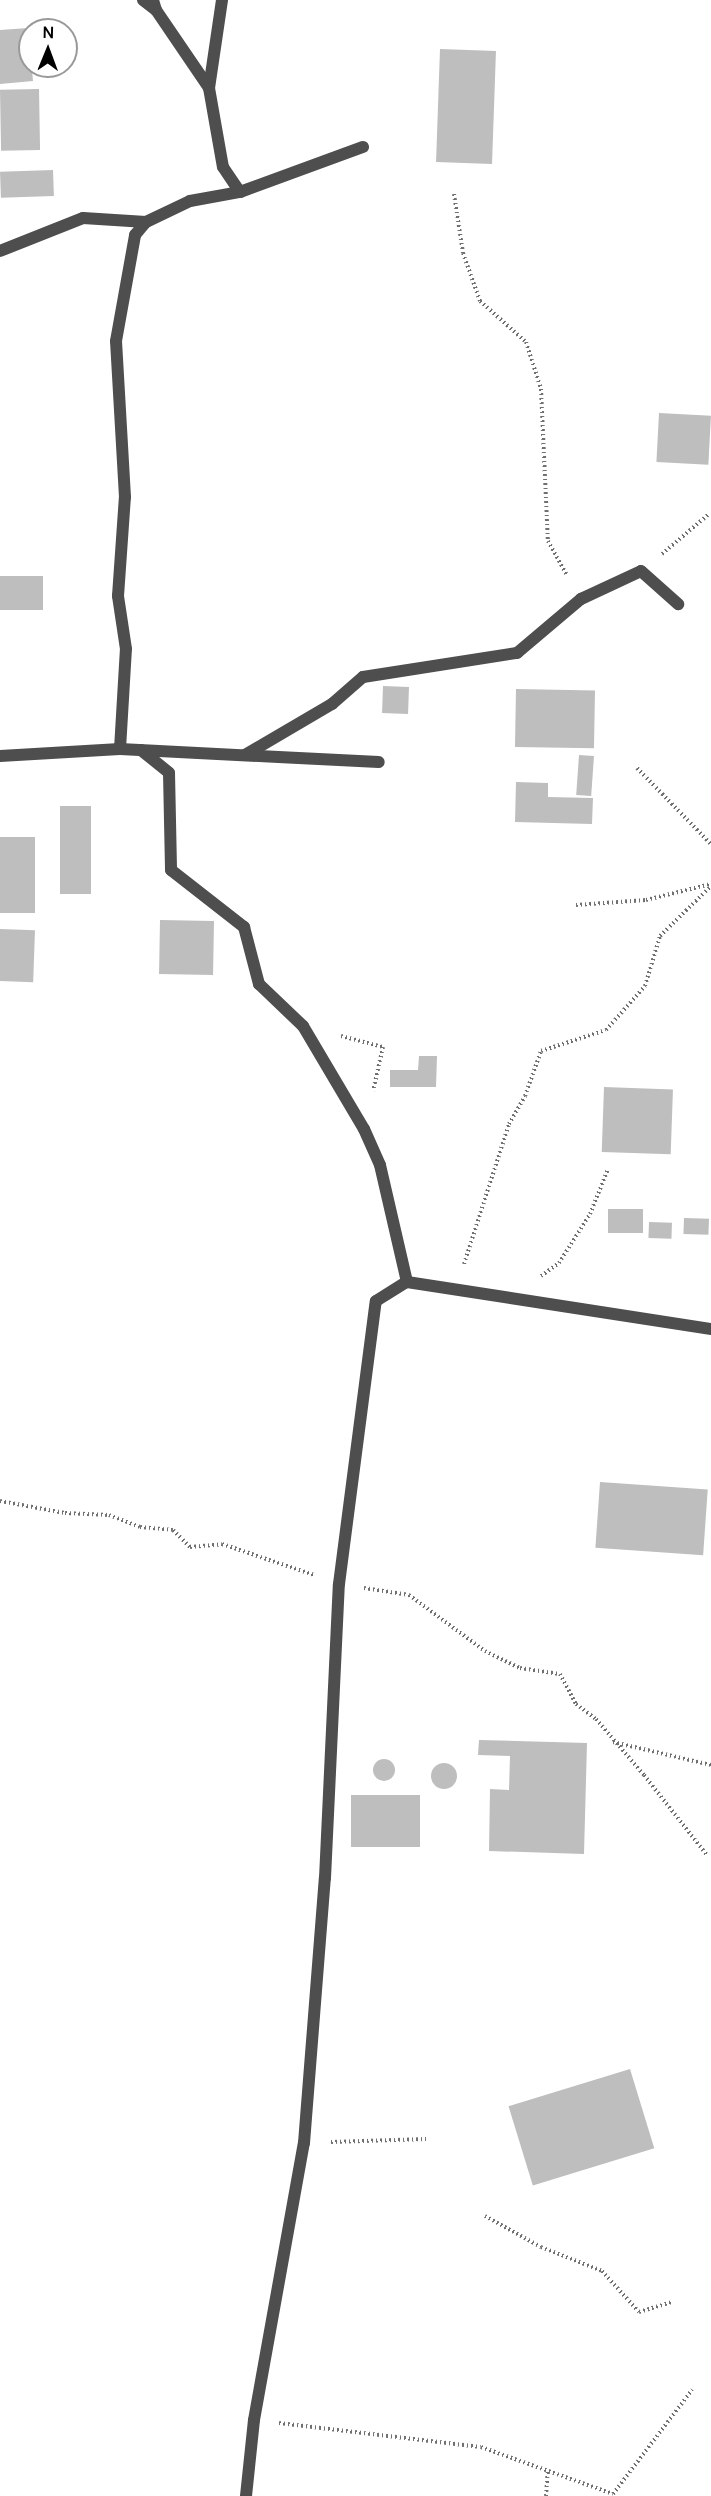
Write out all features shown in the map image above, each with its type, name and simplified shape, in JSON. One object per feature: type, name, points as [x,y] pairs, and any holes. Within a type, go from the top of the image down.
[{"type":"street","points":[[143,0],[154,5],[209,88]]},
{"type":"street","points":[[222,0],[209,88],[223,167],[240,192]]},
{"type":"street","points":[[120,749],[126,649],[118,597],[125,497],[116,341],[135,235],[146,222],[190,201],[240,192],[363,147]]},
{"type":"street","points":[[0,251],[83,218],[146,222]]},
{"type":"street","points":[[245,755],[332,704],[363,677],[517,654],[581,599],[641,571],[678,604]]},
{"type":"street","points":[[0,756],[120,749],[379,762]]},
{"type":"street","points":[[141,750],[169,773],[171,870],[244,927],[259,984],[303,1026],[364,1129],[380,1166],[407,1282]]},
{"type":"street","points":[[246,2496],[255,2420],[304,2143],[325,1878],[339,1584],[376,1301],[407,1282],[711,1329]]},
{"type":"path","points":[[454,194],[463,253],[480,301],[526,342],[541,389],[548,541],[581,599]]},
{"type":"path","points":[[641,571],[710,514]]},
{"type":"path","points":[[636,768],[711,844]]},
{"type":"path","points":[[576,905],[646,900],[711,885]]},
{"type":"path","points":[[455,1290],[509,1124],[525,1096],[541,1051],[606,1030],[645,986],[660,936],[711,885]]},
{"type":"path","points":[[510,1299],[559,1263],[590,1214],[608,1169]]},
{"type":"path","points":[[0,1501],[65,1514],[109,1515],[140,1527],[173,1530],[190,1547],[222,1544],[339,1584],[409,1595],[485,1651],[520,1668],[560,1674],[576,1704],[596,1719],[707,1855]]},
{"type":"path","points":[[612,1741],[711,1765]]},
{"type":"path","points":[[304,2143],[426,2139]]},
{"type":"path","points":[[485,2216],[541,2247],[602,2271],[639,2312],[672,2302]]},
{"type":"path","points":[[255,2420],[481,2447],[613,2494],[692,2390]]},
{"type":"path","points":[[546,2496],[548,2469]]},
{"type":"building","points":[[18,29],[18,78],[33,78],[33,81],[0,84],[0,30]]},
{"type":"building","points":[[440,49],[496,51],[492,164],[436,162]]},
{"type":"building","points":[[39,89],[40,150],[1,151],[0,90]]},
{"type":"building","points":[[53,170],[54,196],[1,198],[0,172]]},
{"type":"building","points":[[659,413],[711,416],[708,465],[656,462]]},
{"type":"building","points":[[0,576],[43,576],[43,610],[0,610]]},
{"type":"building","points":[[383,686],[409,687],[408,714],[382,713]]},
{"type":"building","points":[[516,689],[595,690],[594,748],[515,747]]},
{"type":"building","points":[[579,755],[594,756],[591,796],[576,795]]},
{"type":"building","points":[[516,782],[548,783],[548,797],[593,798],[592,824],[515,822]]},
{"type":"building","points":[[60,806],[91,806],[91,894],[60,894]]},
{"type":"building","points":[[0,837],[35,837],[35,913],[0,913]]},
{"type":"building","points":[[160,920],[214,921],[213,975],[159,974]]},
{"type":"building","points":[[0,929],[35,930],[33,982],[0,981]]},
{"type":"building","points":[[419,1056],[437,1056],[436,1087],[390,1087],[390,1070],[418,1070]]},
{"type":"building","points":[[604,1087],[673,1089],[671,1154],[602,1152]]},
{"type":"building","points":[[608,1209],[643,1209],[643,1233],[608,1233]]},
{"type":"building","points":[[684,1218],[709,1219],[708,1235],[683,1234]]},
{"type":"building","points":[[649,1222],[672,1223],[671,1239],[648,1238]]},
{"type":"building","points":[[600,1482],[708,1490],[703,1555],[595,1548]]},
{"type":"building","points":[[479,1740],[587,1743],[584,1854],[489,1851],[490,1789],[509,1790],[510,1756],[478,1755]]},
{"type":"building","points":[[380,1759],[388,1759],[395,1766],[395,1774],[388,1781],[380,1781],[373,1774],[373,1766]]},
{"type":"building","points":[[444,1763],[453,1767],[457,1776],[453,1785],[444,1789],[435,1785],[431,1776],[435,1767]]},
{"type":"building","points":[[351,1795],[420,1795],[420,1847],[351,1847]]},
{"type":"building","points":[[630,2069],[654,2148],[533,2186],[509,2106]]}]
